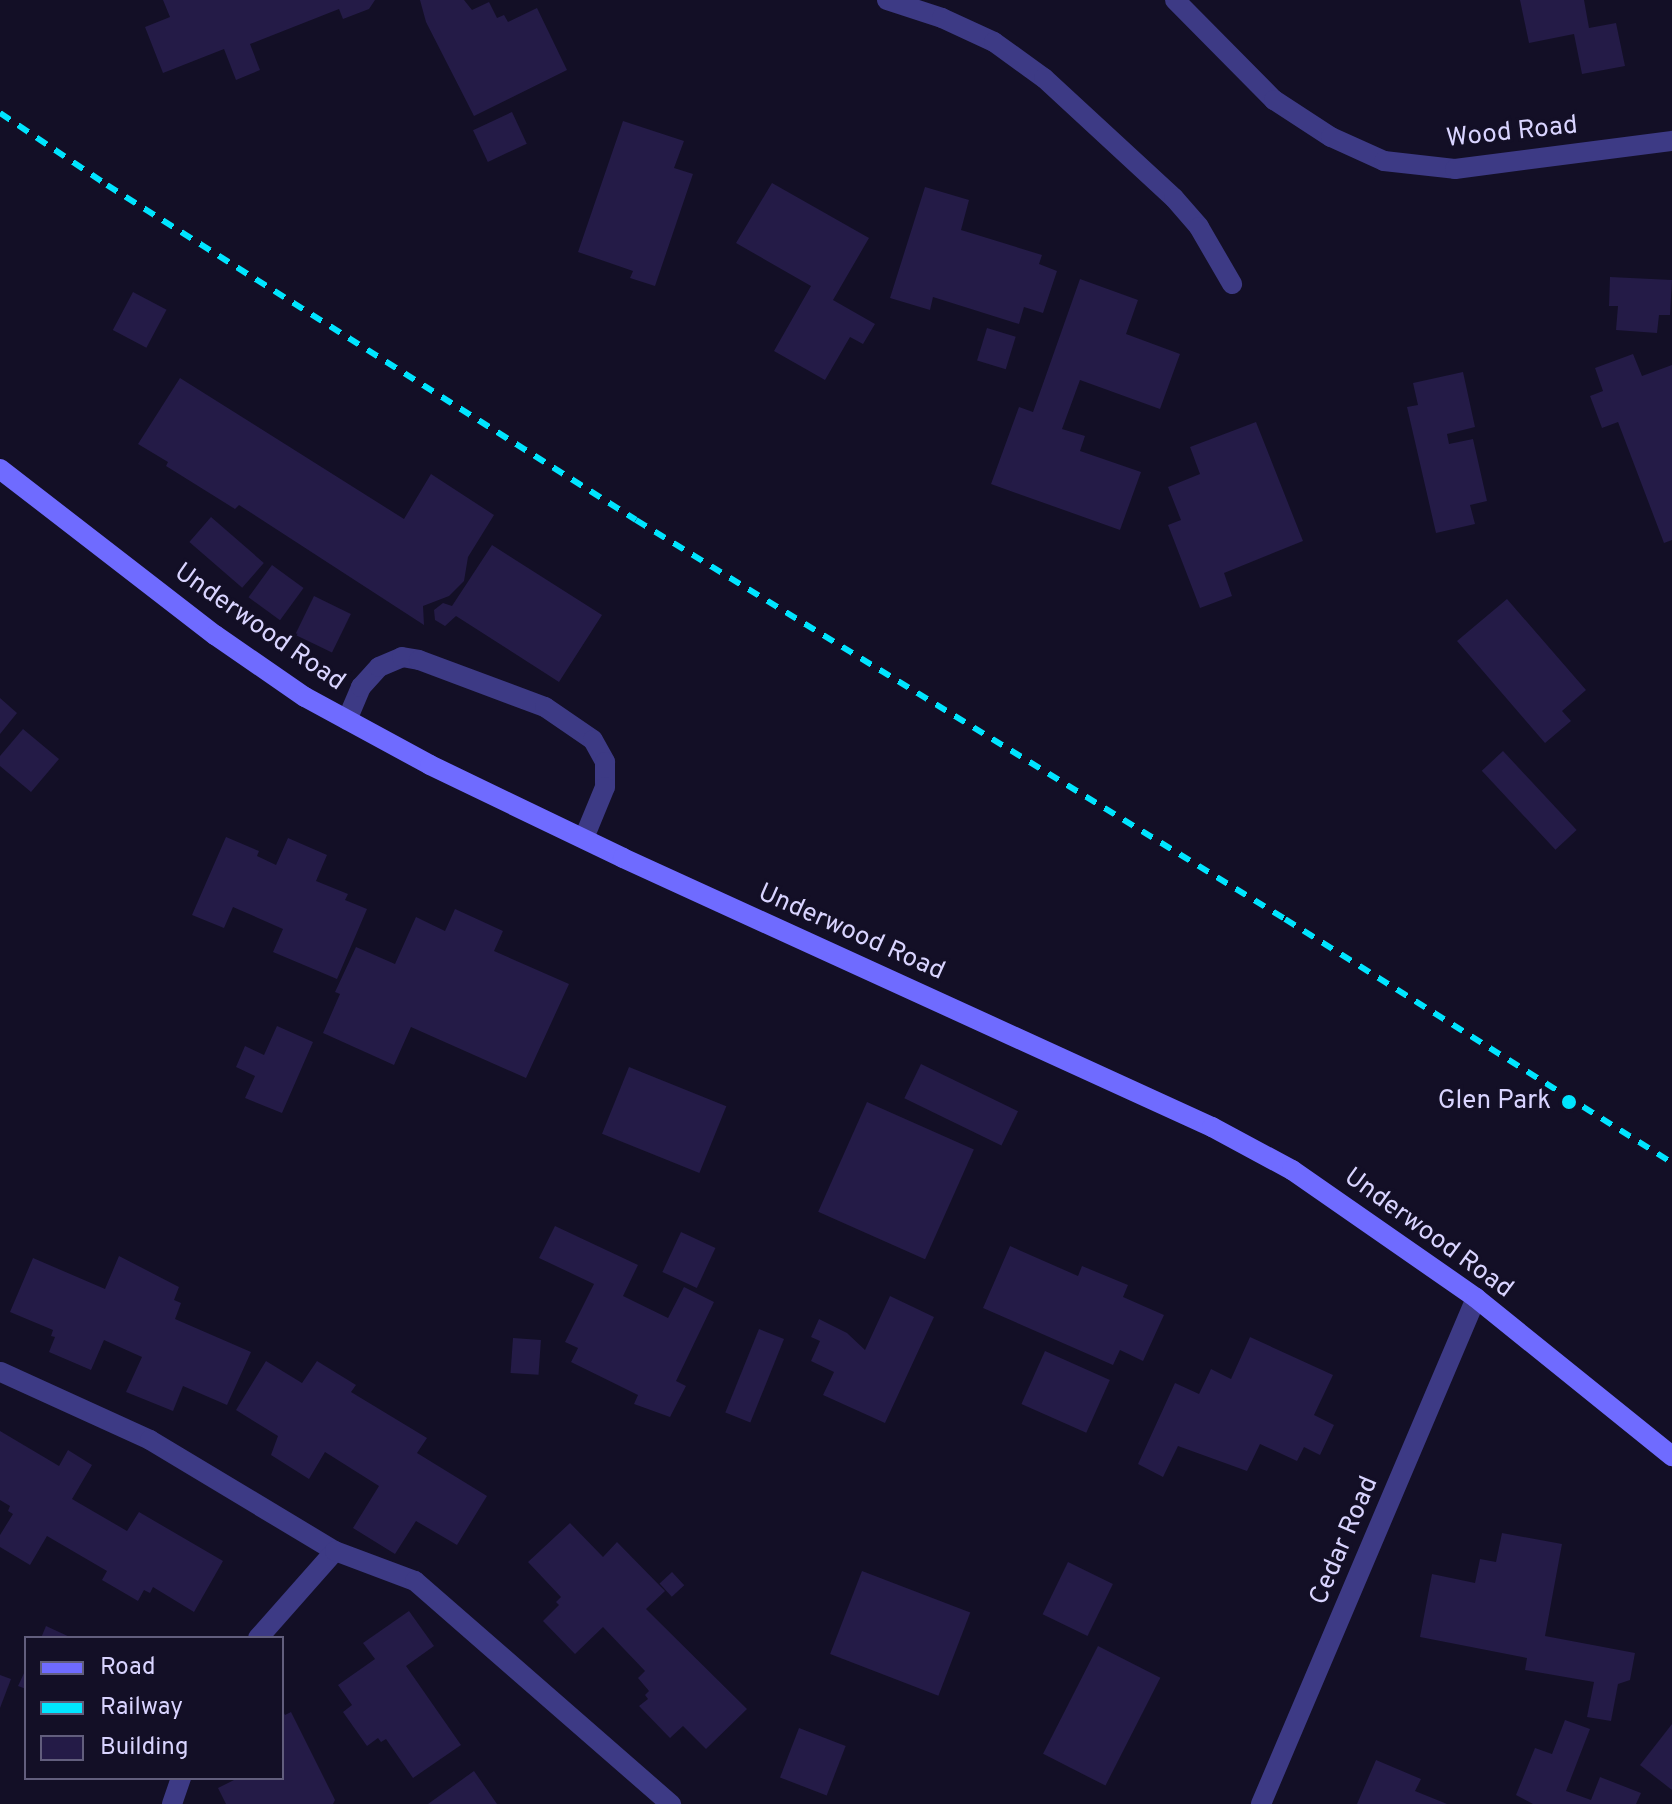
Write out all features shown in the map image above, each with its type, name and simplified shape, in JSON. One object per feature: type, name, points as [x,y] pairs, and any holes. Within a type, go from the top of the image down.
[{"type":"main road","name":"Underwood Road","points":[[0,469],[215,635],[305,697],[347,720],[430,765],[1212,1127],[1292,1170],[1476,1298],[1672,1456]]},
{"type":"street","points":[[887,0],[942,18],[994,42],[1044,78],[1174,198],[1199,227],[1232,284]]},
{"type":"street","name":"Wood Road","points":[[1175,0],[1274,100],[1331,137],[1384,161],[1455,169],[1672,141]]},
{"type":"street","points":[[347,720],[361,687],[379,667],[402,657],[419,660],[545,707],[593,740],[605,762],[605,787],[584,838]]},
{"type":"street","name":"Cedar Road","points":[[1261,1804],[1476,1298]]},
{"type":"street","points":[[1,1372],[150,1440],[335,1551],[415,1581],[671,1804]]},
{"type":"street","points":[[260,1636],[335,1551]]},
{"type":"street","points":[[172,1804],[180,1780]]},
{"type":"building","points":[[163,0],[375,0],[369,9],[343,19],[339,9],[250,44],[260,70],[236,80],[224,49],[163,73],[145,27],[170,17]]},
{"type":"building","points":[[420,0],[464,0],[472,10],[489,2],[497,18],[504,15],[508,22],[537,8],[567,70],[474,116],[426,22]]},
{"type":"building","points":[[1520,0],[1584,0],[1589,28],[1616,23],[1625,66],[1582,74],[1574,34],[1529,43]]},
{"type":"building","points":[[512,112],[527,144],[488,162],[473,130]]},
{"type":"building","points":[[623,121],[684,141],[674,168],[693,174],[655,286],[630,278],[633,271],[578,252]]},
{"type":"building","points":[[772,183],[869,238],[833,300],[875,324],[863,344],[850,337],[825,380],[774,351],[811,286],[736,243]]},
{"type":"building","points":[[925,187],[969,200],[961,230],[1042,255],[1039,264],[1057,271],[1043,313],[1024,307],[1019,324],[933,297],[930,310],[890,298]]},
{"type":"building","points":[[1610,277],[1672,280],[1670,315],[1659,315],[1657,333],[1616,330],[1618,306],[1609,306]]},
{"type":"building","points":[[1080,279],[1138,300],[1126,334],[1180,354],[1160,409],[1080,380],[1062,429],[1085,436],[1080,451],[1141,472],[1120,530],[991,484],[1019,407],[1033,412]]},
{"type":"building","points":[[133,292],[167,310],[146,348],[113,330]]},
{"type":"building","points":[[987,328],[1016,337],[1006,369],[977,361]]},
{"type":"building","points":[[1633,354],[1642,376],[1672,365],[1672,540],[1664,543],[1618,422],[1602,428],[1590,396],[1603,391],[1595,368]]},
{"type":"building","points":[[1463,372],[1475,427],[1447,434],[1449,444],[1473,439],[1487,501],[1470,505],[1475,524],[1436,533],[1407,407],[1418,405],[1413,383]]},
{"type":"building","points":[[180,378],[404,519],[431,474],[494,515],[468,557],[464,581],[449,596],[423,606],[424,625],[239,505],[235,509],[166,466],[168,462],[138,444]]},
{"type":"building","points":[[1256,422],[1303,541],[1224,573],[1232,596],[1200,608],[1168,525],[1181,520],[1168,487],[1200,474],[1190,447]]},
{"type":"building","points":[[211,517],[264,563],[242,588],[189,542]]},
{"type":"building","points":[[492,545],[602,615],[559,682],[456,616],[445,626],[435,620],[434,610],[443,603],[452,606]]},
{"type":"building","points":[[272,565],[304,588],[280,620],[248,597]]},
{"type":"building","points":[[314,596],[351,614],[332,653],[295,635]]},
{"type":"building","points":[[1507,599],[1586,690],[1562,711],[1571,721],[1545,743],[1457,641]]},
{"type":"building","points":[[0,698],[17,713],[0,734]]},
{"type":"building","points":[[23,729],[59,759],[31,792],[0,766],[0,756]]},
{"type":"building","points":[[1503,751],[1577,830],[1555,850],[1482,771]]},
{"type":"building","points":[[226,837],[259,851],[257,856],[276,865],[288,838],[327,855],[316,881],[348,894],[345,900],[367,909],[337,979],[273,952],[283,929],[233,907],[224,928],[192,915]]},
{"type":"building","points":[[455,909],[503,931],[494,951],[569,984],[526,1078],[411,1027],[394,1065],[323,1033],[340,994],[335,992],[356,947],[395,964],[416,917],[445,931]]},
{"type":"building","points":[[277,1026],[313,1042],[282,1113],[245,1098],[255,1076],[236,1067],[245,1046],[264,1055]]},
{"type":"building","points":[[921,1064],[1018,1111],[1001,1145],[904,1098]]},
{"type":"building","points":[[629,1067],[726,1106],[699,1173],[602,1134]]},
{"type":"building","points":[[867,1102],[974,1150],[925,1259],[818,1212]]},
{"type":"building","points":[[555,1226],[638,1265],[623,1296],[668,1318],[684,1287],[714,1302],[676,1381],[686,1386],[670,1417],[634,1404],[638,1395],[571,1362],[578,1348],[565,1342],[594,1284],[539,1258]]},
{"type":"building","points":[[681,1232],[715,1248],[697,1288],[662,1272]]},
{"type":"building","points":[[1010,1246],[1078,1276],[1082,1266],[1128,1285],[1123,1297],[1164,1315],[1143,1361],[1120,1350],[1113,1365],[983,1308]]},
{"type":"building","points":[[119,1256],[179,1287],[174,1300],[181,1303],[175,1319],[251,1352],[227,1405],[183,1386],[173,1411],[126,1392],[142,1357],[104,1340],[91,1370],[49,1352],[55,1337],[51,1336],[53,1330],[10,1312],[33,1258],[105,1289]]},
{"type":"building","points":[[890,1296],[934,1317],[885,1423],[823,1395],[834,1372],[811,1361],[820,1341],[811,1337],[819,1319],[847,1333],[865,1350]]},
{"type":"building","points":[[759,1329],[784,1339],[750,1423],[725,1412]]},
{"type":"building","points":[[1250,1337],[1333,1375],[1314,1415],[1334,1425],[1320,1455],[1304,1447],[1297,1461],[1260,1444],[1247,1471],[1178,1446],[1163,1477],[1138,1464],[1175,1383],[1199,1394],[1211,1369],[1231,1379]]},
{"type":"building","points":[[513,1338],[541,1340],[538,1375],[511,1373]]},
{"type":"building","points":[[1045,1351],[1110,1380],[1086,1433],[1021,1404]]},
{"type":"building","points":[[266,1361],[302,1383],[317,1361],[356,1385],[351,1392],[427,1438],[417,1453],[487,1496],[457,1545],[416,1521],[395,1554],[353,1528],[379,1486],[325,1452],[309,1479],[271,1455],[278,1436],[236,1410]]},
{"type":"building","points":[[0,1431],[59,1466],[68,1450],[92,1465],[72,1499],[127,1531],[139,1512],[223,1561],[194,1612],[153,1587],[150,1593],[144,1590],[138,1601],[102,1580],[107,1571],[47,1536],[30,1565],[0,1547],[0,1535],[13,1514],[8,1511],[10,1506],[0,1500]]},
{"type":"building","points":[[570,1523],[603,1557],[617,1542],[665,1591],[646,1609],[747,1709],[706,1749],[683,1726],[670,1738],[639,1706],[648,1699],[645,1695],[649,1691],[638,1678],[645,1671],[603,1627],[575,1654],[543,1621],[559,1605],[556,1602],[561,1597],[528,1562]]},
{"type":"building","points":[[1502,1533],[1562,1544],[1545,1636],[1635,1653],[1630,1680],[1618,1684],[1611,1721],[1587,1717],[1594,1682],[1525,1670],[1527,1658],[1420,1637],[1432,1574],[1475,1583],[1480,1559],[1496,1562]]},
{"type":"building","points":[[1068,1562],[1113,1584],[1088,1636],[1043,1614]]},
{"type":"building","points":[[862,1571],[970,1613],[938,1696],[830,1654]]},
{"type":"building","points":[[672,1572],[684,1585],[672,1597],[660,1584]]},
{"type":"building","points":[[409,1611],[434,1646],[406,1666],[461,1745],[413,1778],[386,1739],[381,1742],[378,1738],[367,1746],[343,1712],[352,1705],[338,1685],[375,1659],[363,1643]]},
{"type":"building","points":[[46,1626],[68,1636],[42,1636]]},
{"type":"building","points":[[1098,1646],[1160,1678],[1105,1786],[1043,1754]]},
{"type":"building","points":[[24,1673],[24,1688],[18,1686]]},
{"type":"building","points":[[0,1675],[11,1679],[0,1708]]},
{"type":"building","points":[[291,1712],[335,1800],[333,1804],[226,1804],[218,1788],[234,1780],[284,1780],[284,1713]]},
{"type":"building","points":[[1565,1720],[1590,1729],[1566,1791],[1591,1800],[1600,1777],[1641,1793],[1636,1804],[1533,1804],[1516,1795],[1535,1748],[1552,1754]]},
{"type":"building","points":[[1672,1724],[1672,1790],[1640,1765]]},
{"type":"building","points":[[799,1728],[846,1746],[827,1795],[780,1777]]},
{"type":"building","points":[[1376,1760],[1421,1779],[1415,1791],[1447,1804],[1357,1804]]},
{"type":"building","points":[[474,1771],[497,1804],[428,1804]]},
{"type":"railway","points":[[0,113],[107,185],[636,520],[1285,919],[1672,1163]]},
{"type":"place","name":"Glen Park","points":[[1569,1102]]}]
